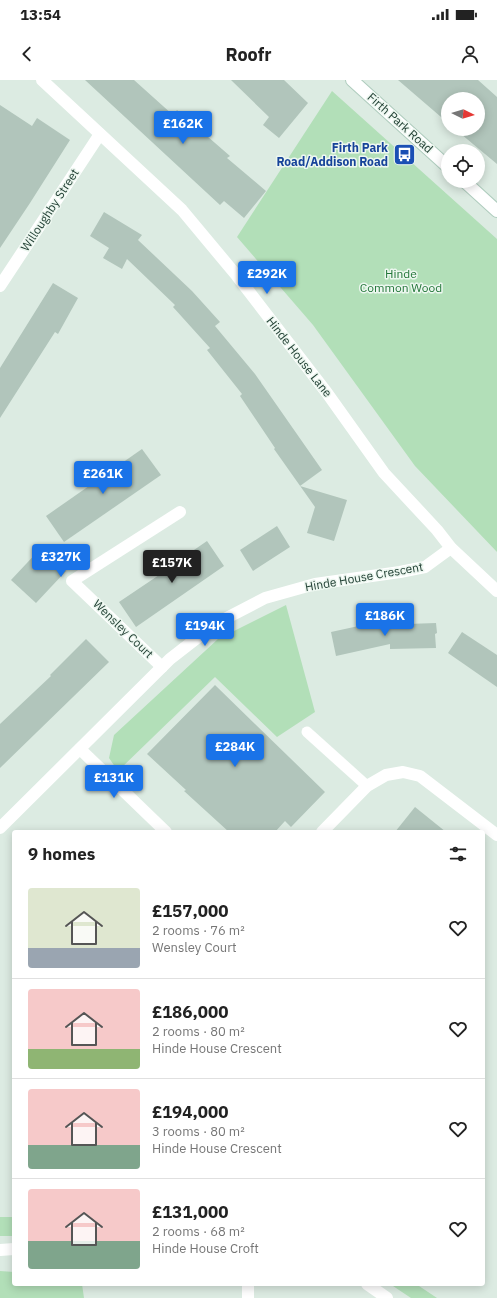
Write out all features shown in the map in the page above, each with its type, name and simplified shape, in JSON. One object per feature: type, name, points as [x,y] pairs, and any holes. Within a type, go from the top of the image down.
[{"type":"street","name":"Hinde House Lane","points":[[42,80],[182,210],[237,276],[327,392],[384,473],[437,530],[451,548],[497,591]]},
{"type":"street","name":"Firth Park Road","points":[[352,80],[441,161]]},
{"type":"street","name":"Willoughby Street","points":[[0,286],[100,134]]},
{"type":"street","points":[[472,188],[497,211]]},
{"type":"street","name":"Wensley Court","points":[[162,667],[72,581],[180,512]]},
{"type":"street","name":"Hinde House Crescent","points":[[0,828],[170,659],[215,624],[265,598],[315,584],[425,567],[451,548]]},
{"type":"street","points":[[80,749],[164,830]]},
{"type":"street","points":[[324,830],[367,786],[386,775],[403,772],[420,776],[438,788],[497,835]]},
{"type":"street","points":[[0,1250],[12,1249]]},
{"type":"street","points":[[248,1286],[248,1298]]},
{"type":"street","points":[[369,1286],[387,1298]]},
{"type":"lane","points":[[307,732],[367,786]]},
{"type":"green space","name":"Hinde Common Wood","points":[[332,91],[497,239],[497,552],[415,466],[313,325],[237,237]]},
{"type":"green space","points":[[286,605],[315,712],[277,737],[215,677],[118,771],[109,758],[114,735],[218,639]]},
{"type":"green space","points":[[0,1217],[12,1217],[12,1236],[0,1236]]},
{"type":"green space","points":[[0,1271],[12,1272],[12,1286],[82,1286],[84,1298],[0,1298]]},
{"type":"green space","points":[[393,1286],[419,1286],[437,1298],[411,1298]]},
{"type":"building","points":[[85,80],[134,80],[173,115],[177,110],[230,156],[227,158],[266,191],[244,218],[224,201],[220,205]]},
{"type":"building","points":[[231,80],[284,80],[308,103],[279,138],[263,125],[269,117]]},
{"type":"building","points":[[398,80],[478,80],[497,97],[497,164],[485,154],[485,144],[473,144],[463,136],[485,136],[485,92],[441,92],[441,117]]},
{"type":"building","points":[[0,105],[32,126],[37,118],[70,140],[0,248]]},
{"type":"building","points":[[104,212],[142,235],[138,240],[192,291],[220,322],[215,326],[255,374],[322,470],[300,486],[240,396],[242,394],[207,350],[210,348],[173,307],[175,305],[127,259],[122,269],[103,258],[109,248],[90,236]]},
{"type":"building","points":[[53,283],[78,298],[58,334],[55,332],[0,418],[0,368]]},
{"type":"building","points":[[142,449],[161,475],[64,542],[46,516]]},
{"type":"building","points":[[300,486],[347,500],[334,541],[307,533],[315,507]]},
{"type":"building","points":[[277,526],[290,547],[253,571],[240,550]]},
{"type":"building","points":[[207,541],[224,566],[136,627],[119,602]]},
{"type":"building","points":[[41,548],[66,571],[36,603],[11,580]]},
{"type":"building","points":[[377,622],[378,625],[436,623],[436,648],[390,649],[390,644],[336,656],[331,632]]},
{"type":"building","points":[[462,632],[497,655],[497,687],[448,653]]},
{"type":"building","points":[[86,639],[109,662],[0,768],[0,724],[51,676],[50,675]]},
{"type":"building","points":[[215,685],[325,792],[291,827],[285,821],[277,830],[227,830],[184,791],[186,790],[147,754]]},
{"type":"building","points":[[415,807],[444,830],[397,830]]},
{"type":"place","name":"Firth Park Road/Addison Road","points":[[404,155]]}]
